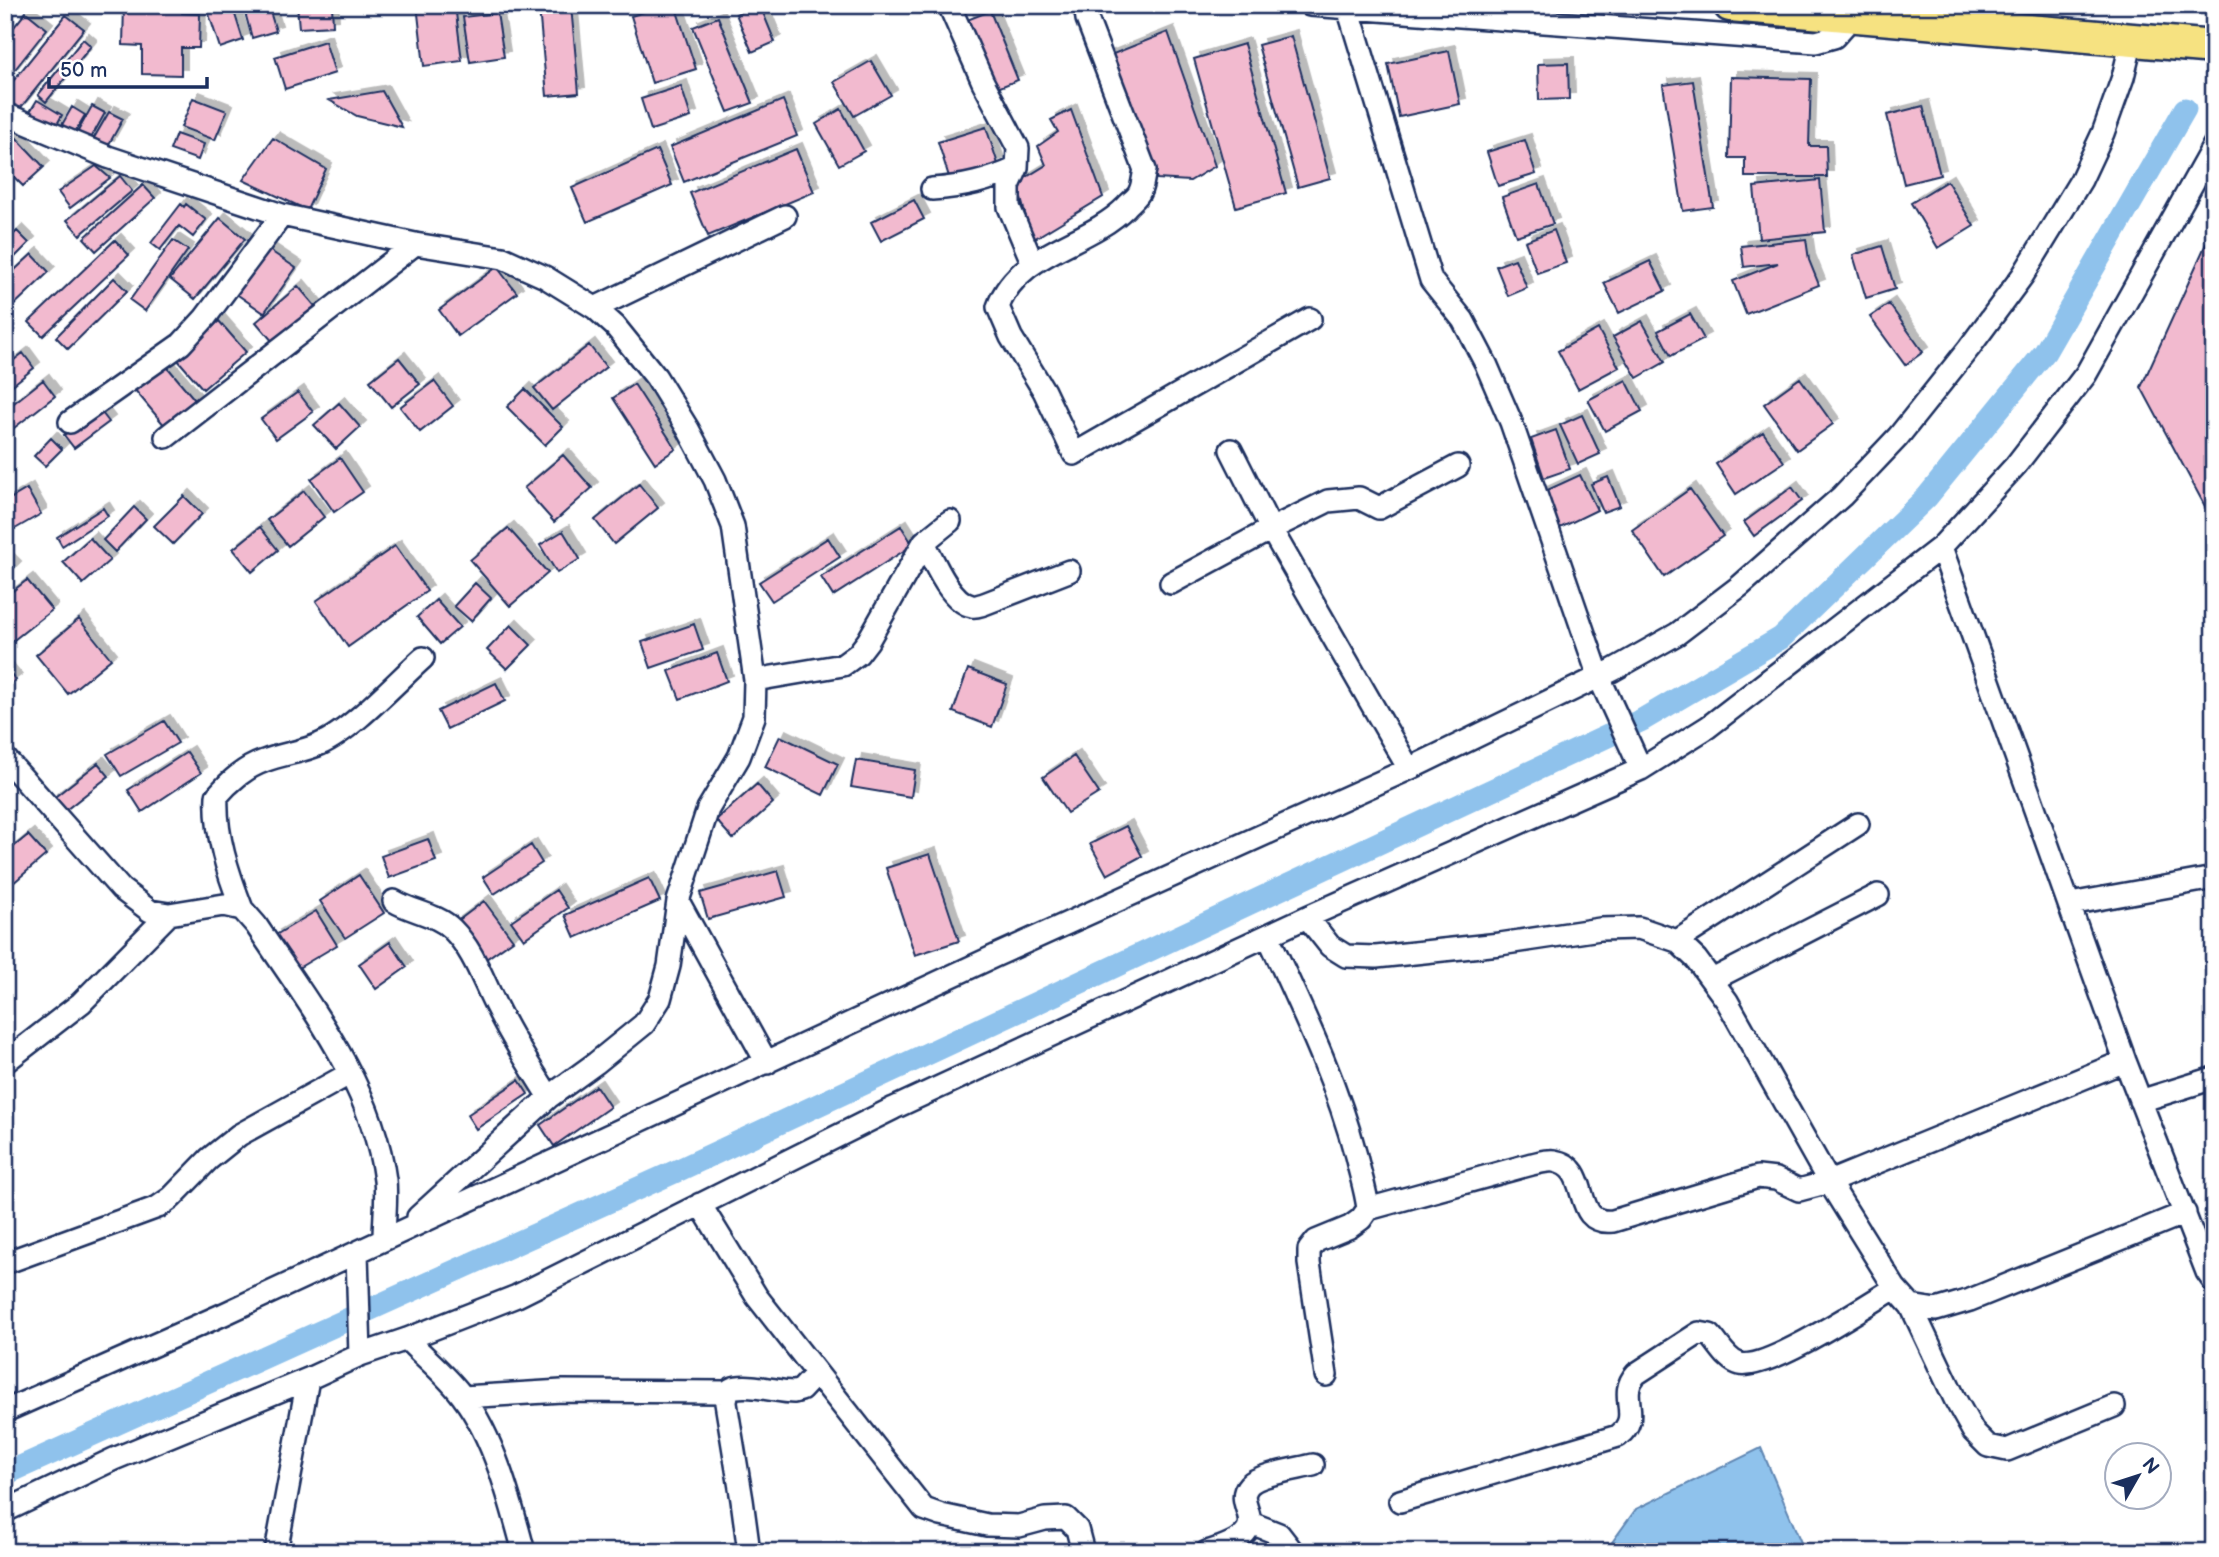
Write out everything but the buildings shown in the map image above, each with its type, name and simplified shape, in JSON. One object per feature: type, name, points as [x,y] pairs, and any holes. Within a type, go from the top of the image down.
[{"type":"highway","points":[[1730,5],[2200,46]]},
{"type":"street","points":[[948,5],[983,82],[1018,148],[1017,168],[1009,186],[1009,207],[1033,264]]},
{"type":"street","points":[[1085,5],[1087,19],[1144,170],[1139,193],[1117,216],[1019,273],[1003,290],[998,307],[1010,337],[1044,391],[1074,454],[1310,319]]},
{"type":"street","points":[[1310,5],[1816,42],[1834,37],[1853,16]]},
{"type":"street","points":[[1348,8],[1432,280],[1463,320],[1491,375],[1511,422],[1603,685],[1641,769]]},
{"type":"street","points":[[5,1411],[357,1253],[997,956],[1409,769],[1603,685],[1740,586],[1842,496],[1898,437],[2023,275],[2081,180],[2103,133],[2123,77],[2132,40]]},
{"type":"street","points":[[5,114],[108,157],[282,215],[415,244],[503,258],[545,276],[595,308],[615,326],[656,377],[715,480],[733,526],[755,680],[754,717],[739,757],[708,809],[678,901],[670,966],[660,999],[644,1024],[549,1097],[404,1230]]},
{"type":"street","points":[[5,1511],[114,1459],[308,1379],[359,1348],[407,1339],[517,1296],[894,1108],[1307,917],[1641,769],[1708,727],[1941,547],[2016,465],[2086,374],[2214,145]]},
{"type":"street","points":[[932,189],[982,183],[1017,168]]},
{"type":"street","points":[[69,422],[181,344],[219,302],[282,215]]},
{"type":"street","points":[[595,308],[785,216]]},
{"type":"street","points":[[166,437],[415,244]]},
{"type":"street","points":[[1231,450],[1271,529],[1409,769]]},
{"type":"street","points":[[1171,583],[1328,501],[1359,498],[1379,508],[1458,466]]},
{"type":"street","points":[[755,680],[843,665],[858,654],[924,542],[950,521]]},
{"type":"street","points":[[924,542],[945,582],[958,598],[972,606],[984,604],[1069,571]]},
{"type":"street","points":[[1941,547],[2140,1101],[2185,1213],[2205,1238],[2207,1272],[2214,1282]]},
{"type":"street","points":[[384,1239],[385,1182],[376,1140],[358,1091],[331,1039],[256,925],[242,909],[229,874],[220,836],[217,796],[233,778],[249,768],[263,761],[321,744],[344,730],[423,658]]},
{"type":"street","points":[[5,758],[121,888],[150,911],[169,914],[224,905],[242,909]]},
{"type":"street","points":[[1677,941],[1858,824]]},
{"type":"street","points":[[2070,904],[2214,878]]},
{"type":"street","points":[[1712,979],[1878,895]]},
{"type":"street","points":[[394,901],[440,920],[452,929],[468,948],[496,1007],[549,1097]]},
{"type":"street","points":[[678,901],[768,1063]]},
{"type":"street","points":[[5,1062],[81,1003],[169,914]]},
{"type":"street","points":[[1307,917],[1330,946],[1346,956],[1376,957],[1500,944],[1600,929],[1639,928],[1677,941],[1696,959],[1727,1001],[1829,1182],[1895,1288],[1911,1306],[1973,1431],[1988,1446],[2007,1450],[2114,1406]]},
{"type":"street","points":[[1268,936],[1329,1072],[1346,1118],[1366,1187],[1368,1209]]},
{"type":"street","points":[[1326,1375],[1308,1263],[1309,1251],[1316,1241],[1350,1227],[1361,1219],[1368,1209],[1553,1160],[1568,1166],[1578,1180],[1587,1210],[1593,1219],[1602,1222],[1614,1221],[1759,1177],[1776,1178],[1799,1190],[1829,1182],[2125,1061]]},
{"type":"street","points":[[5,1263],[158,1207],[172,1198],[209,1159],[239,1135],[349,1074]]},
{"type":"street","points":[[2140,1101],[2214,1078]]},
{"type":"street","points":[[700,1204],[757,1297],[925,1509],[942,1516],[987,1525],[1020,1526],[1045,1519],[1066,1518],[1077,1529],[1083,1552]]},
{"type":"street","points":[[1911,1306],[1936,1310],[1970,1300],[2185,1213]]},
{"type":"street","points":[[357,1253],[359,1348]]},
{"type":"street","points":[[1400,1501],[1618,1436],[1627,1430],[1631,1420],[1628,1391],[1630,1381],[1636,1374],[1699,1333],[1710,1335],[1727,1356],[1739,1364],[1750,1364],[1800,1344],[1895,1288]]},
{"type":"street","points":[[407,1339],[463,1397],[482,1429],[512,1505],[524,1552]]},
{"type":"street","points":[[463,1397],[562,1391],[727,1392],[733,1387],[743,1386],[794,1392],[801,1390],[816,1374]]},
{"type":"street","points":[[276,1552],[308,1379]]},
{"type":"street","points":[[727,1392],[726,1403],[749,1552]]},
{"type":"street","points":[[1207,1552],[1236,1542],[1246,1534],[1251,1523],[1244,1497],[1248,1486],[1257,1479],[1313,1465]]},
{"type":"street","points":[[1251,1523],[1279,1534],[1293,1552]]},
{"type":"water","points":[[1761,1448],[1805,1552],[1605,1552],[1636,1509]]},
{"type":"waterway","points":[[5,1474],[681,1169],[1642,720],[1781,638],[1927,497],[2045,352],[2185,109]]}]
